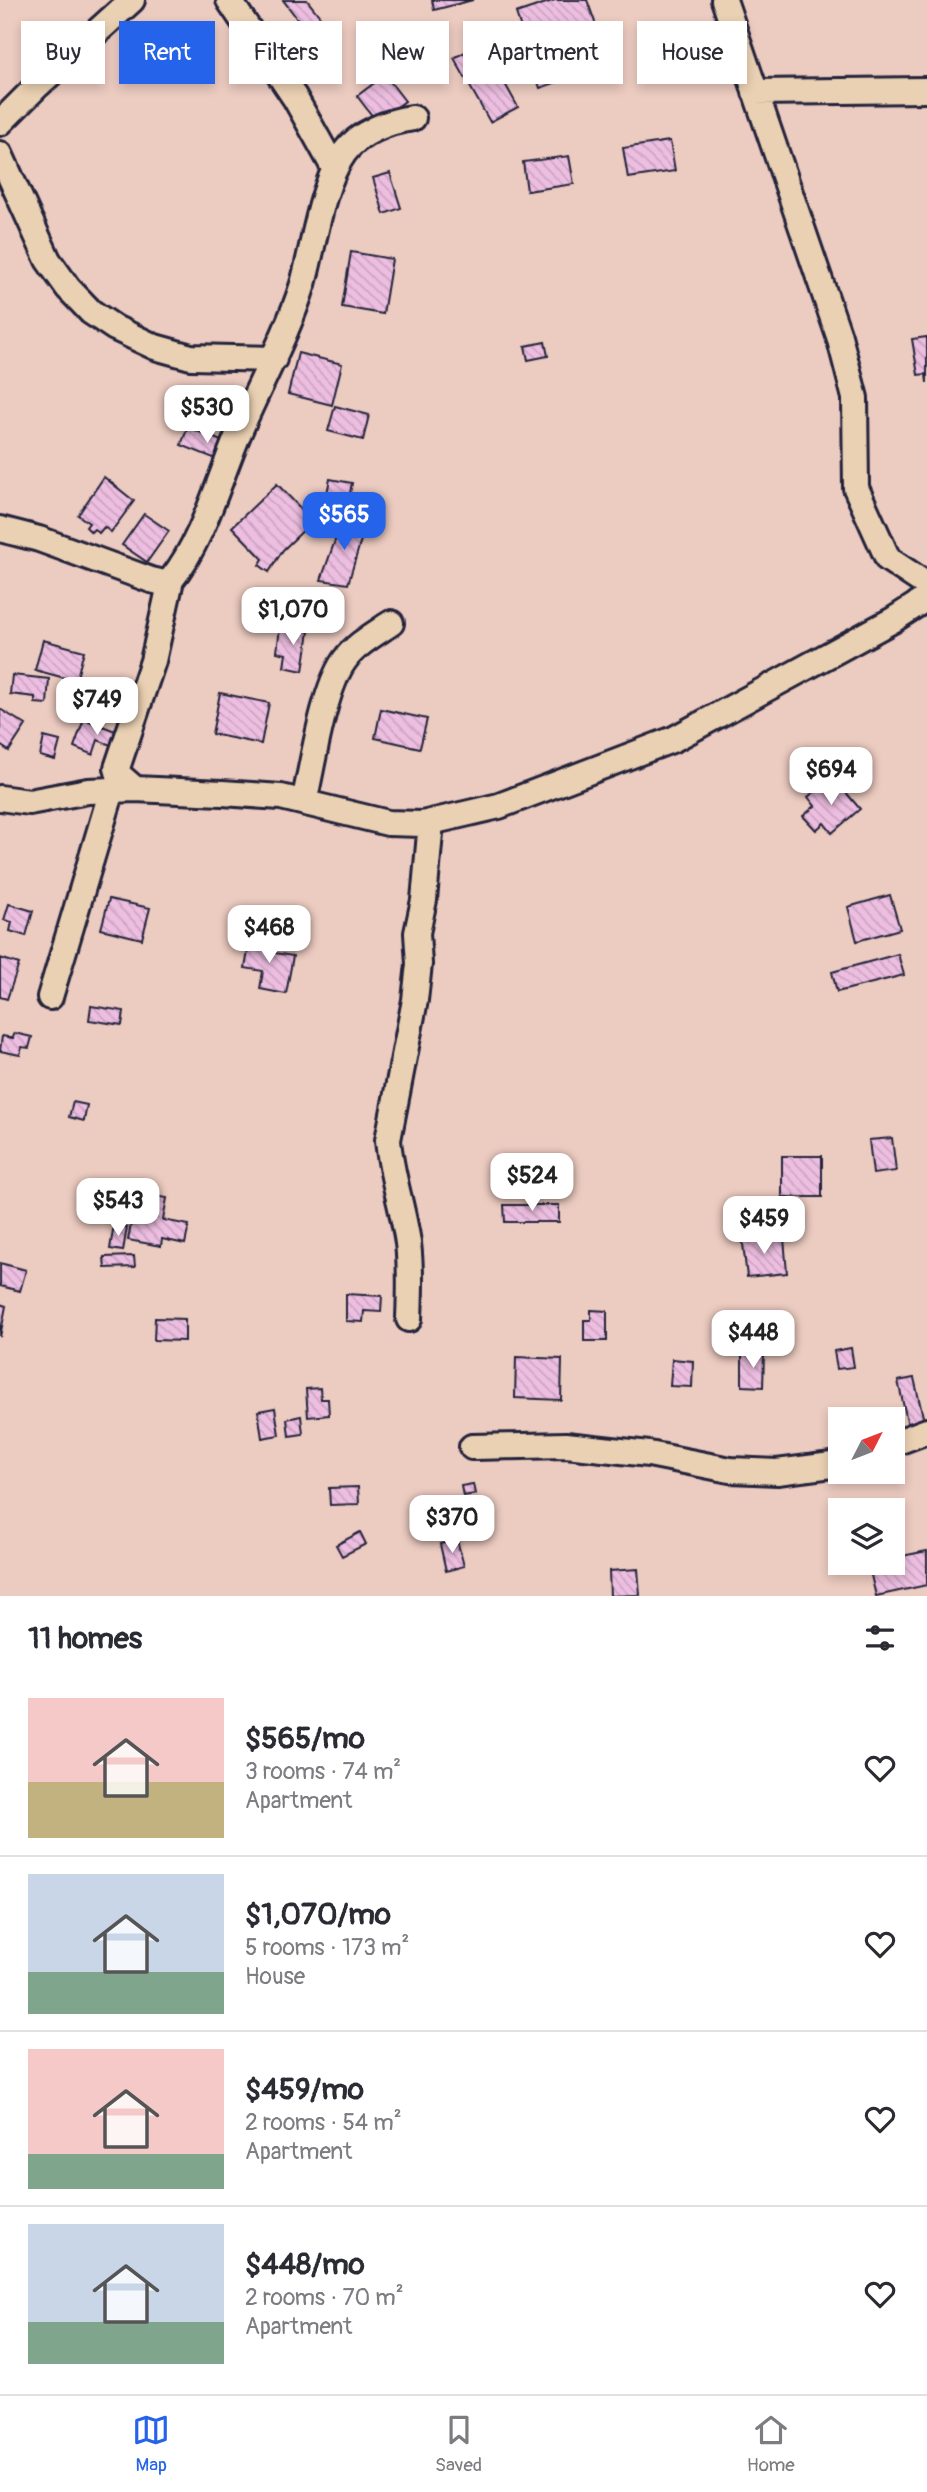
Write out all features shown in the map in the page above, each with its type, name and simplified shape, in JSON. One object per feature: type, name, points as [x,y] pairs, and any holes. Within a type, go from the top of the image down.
[{"type":"street","points":[[0,123],[132,0]]},
{"type":"street","points":[[229,0],[295,98],[334,168]]},
{"type":"street","points":[[724,0],[838,336],[855,398],[856,488],[888,559],[927,585]]},
{"type":"street","points":[[755,92],[927,90]]},
{"type":"street","points":[[50,997],[123,789],[117,768],[153,661],[172,580],[206,519],[240,429],[274,359],[298,300],[334,168],[352,142],[395,120],[413,118]]},
{"type":"street","points":[[0,154],[48,260],[68,288],[91,312],[115,328],[155,347],[191,357],[274,359]]},
{"type":"street","points":[[0,529],[39,539],[151,580],[164,583],[172,580]]},
{"type":"street","points":[[0,798],[29,802],[88,791],[123,789],[281,797],[388,823],[422,824],[499,806],[674,739],[893,620],[927,598]]},
{"type":"street","points":[[304,802],[333,683],[350,654],[391,623]]},
{"type":"street","points":[[409,1319],[411,1275],[408,1241],[390,1163],[388,1140],[415,1000],[419,964],[417,933],[424,900],[431,822]]},
{"type":"street","points":[[905,1439],[927,1431]]},
{"type":"street","points":[[472,1447],[566,1445],[649,1454],[730,1470],[777,1472],[828,1466]]},
{"type":"building","points":[[283,0],[307,0],[323,21],[299,21]]},
{"type":"building","points":[[432,0],[473,0],[434,10]]},
{"type":"building","points":[[555,0],[587,0],[595,21],[519,21],[516,13]]},
{"type":"building","points":[[463,53],[463,74],[454,58]]},
{"type":"building","points":[[373,84],[392,84],[405,101],[377,122],[357,96]]},
{"type":"building","points":[[469,84],[505,84],[518,107],[490,122]]},
{"type":"building","points":[[670,141],[675,171],[628,178],[623,148]]},
{"type":"building","points":[[569,156],[574,184],[527,191],[523,162]]},
{"type":"building","points":[[390,173],[401,208],[384,214],[373,178]]},
{"type":"building","points":[[351,252],[392,259],[383,314],[342,307]]},
{"type":"building","points":[[927,337],[927,383],[926,374],[918,375],[912,339]]},
{"type":"building","points":[[545,342],[548,356],[528,360],[525,346]]},
{"type":"building","points":[[298,353],[342,364],[332,405],[288,394]]},
{"type":"building","points":[[335,406],[369,415],[363,440],[328,431]]},
{"type":"building","points":[[188,427],[233,446],[226,463],[181,445]]},
{"type":"building","points":[[104,477],[134,501],[111,532],[104,527],[99,533],[94,529],[91,532],[86,527],[89,523],[78,515]]},
{"type":"building","points":[[330,479],[352,483],[347,508],[325,503]]},
{"type":"building","points":[[277,484],[313,521],[283,550],[269,572],[259,565],[263,559],[232,527]]},
{"type":"building","points":[[364,501],[369,510],[354,518],[349,509]]},
{"type":"building","points":[[144,514],[169,531],[147,562],[122,545]]},
{"type":"building","points":[[343,518],[366,523],[348,584],[321,580]]},
{"type":"building","points":[[280,627],[309,631],[303,671],[284,667],[286,654],[277,652]]},
{"type":"building","points":[[43,640],[84,651],[76,681],[35,670]]},
{"type":"building","points":[[12,675],[49,679],[47,704],[35,703],[35,697],[10,694]]},
{"type":"building","points":[[220,693],[269,703],[261,744],[212,734]]},
{"type":"building","points":[[0,709],[26,725],[9,751],[0,745]]},
{"type":"building","points":[[381,709],[427,719],[420,748],[375,738]]},
{"type":"building","points":[[84,719],[126,735],[121,749],[98,740],[93,755],[74,747]]},
{"type":"building","points":[[44,737],[60,741],[55,760],[40,756]]},
{"type":"building","points":[[833,777],[860,809],[832,833],[824,823],[816,830],[803,816],[815,806],[808,797]]},
{"type":"building","points":[[890,895],[900,929],[857,941],[848,907]]},
{"type":"building","points":[[109,899],[150,908],[142,939],[101,929]]},
{"type":"building","points":[[9,904],[33,911],[26,936],[10,931],[12,922],[4,920]]},
{"type":"building","points":[[251,935],[271,939],[269,952],[293,956],[286,994],[260,989],[263,971],[245,968]]},
{"type":"building","points":[[898,954],[904,975],[837,992],[832,972]]},
{"type":"building","points":[[0,958],[19,964],[7,999],[0,997]]},
{"type":"building","points":[[91,1006],[124,1011],[122,1025],[89,1020]]},
{"type":"building","points":[[14,1033],[32,1037],[29,1048],[22,1047],[20,1055],[0,1051],[2,1036],[13,1038]]},
{"type":"building","points":[[73,1102],[87,1105],[84,1121],[69,1117]]},
{"type":"building","points":[[892,1138],[896,1171],[873,1174],[869,1140]]},
{"type":"building","points":[[782,1156],[822,1156],[822,1197],[782,1197]]},
{"type":"building","points":[[137,1193],[167,1198],[163,1220],[189,1225],[185,1244],[162,1239],[161,1246],[128,1240]]},
{"type":"building","points":[[504,1205],[559,1205],[559,1222],[505,1222]]},
{"type":"building","points":[[114,1224],[127,1227],[123,1251],[110,1249]]},
{"type":"building","points":[[758,1234],[759,1241],[784,1238],[787,1273],[747,1277],[742,1236]]},
{"type":"building","points":[[134,1256],[135,1267],[105,1268],[104,1257]]},
{"type":"building","points":[[0,1263],[26,1270],[20,1291],[0,1286]]},
{"type":"building","points":[[346,1294],[382,1296],[381,1312],[364,1311],[363,1322],[346,1321]]},
{"type":"building","points":[[0,1304],[6,1306],[0,1337]]},
{"type":"building","points":[[591,1310],[607,1311],[607,1341],[584,1341],[584,1320],[591,1320]]},
{"type":"building","points":[[155,1318],[185,1319],[185,1341],[154,1340]]},
{"type":"building","points":[[851,1348],[854,1367],[837,1369],[834,1351]]},
{"type":"building","points":[[742,1354],[764,1355],[763,1387],[742,1386]]},
{"type":"building","points":[[516,1357],[562,1359],[561,1400],[515,1398]]},
{"type":"building","points":[[672,1359],[693,1361],[692,1387],[670,1386]]},
{"type":"building","points":[[914,1378],[924,1421],[908,1425],[898,1381]]},
{"type":"building","points":[[320,1388],[321,1399],[328,1399],[329,1415],[308,1417],[306,1389]]},
{"type":"building","points":[[275,1408],[279,1435],[262,1438],[258,1411]]},
{"type":"building","points":[[301,1416],[303,1434],[289,1436],[287,1419]]},
{"type":"building","points":[[473,1484],[475,1494],[463,1496],[461,1486]]},
{"type":"building","points":[[358,1487],[359,1504],[330,1505],[329,1488]]},
{"type":"building","points":[[360,1532],[366,1544],[342,1556],[336,1545]]},
{"type":"building","points":[[457,1540],[464,1566],[446,1571],[440,1544]]},
{"type":"building","points":[[927,1551],[927,1585],[876,1596],[871,1575],[905,1575],[905,1555]]},
{"type":"building","points":[[638,1569],[640,1595],[610,1596],[609,1571]]}]
